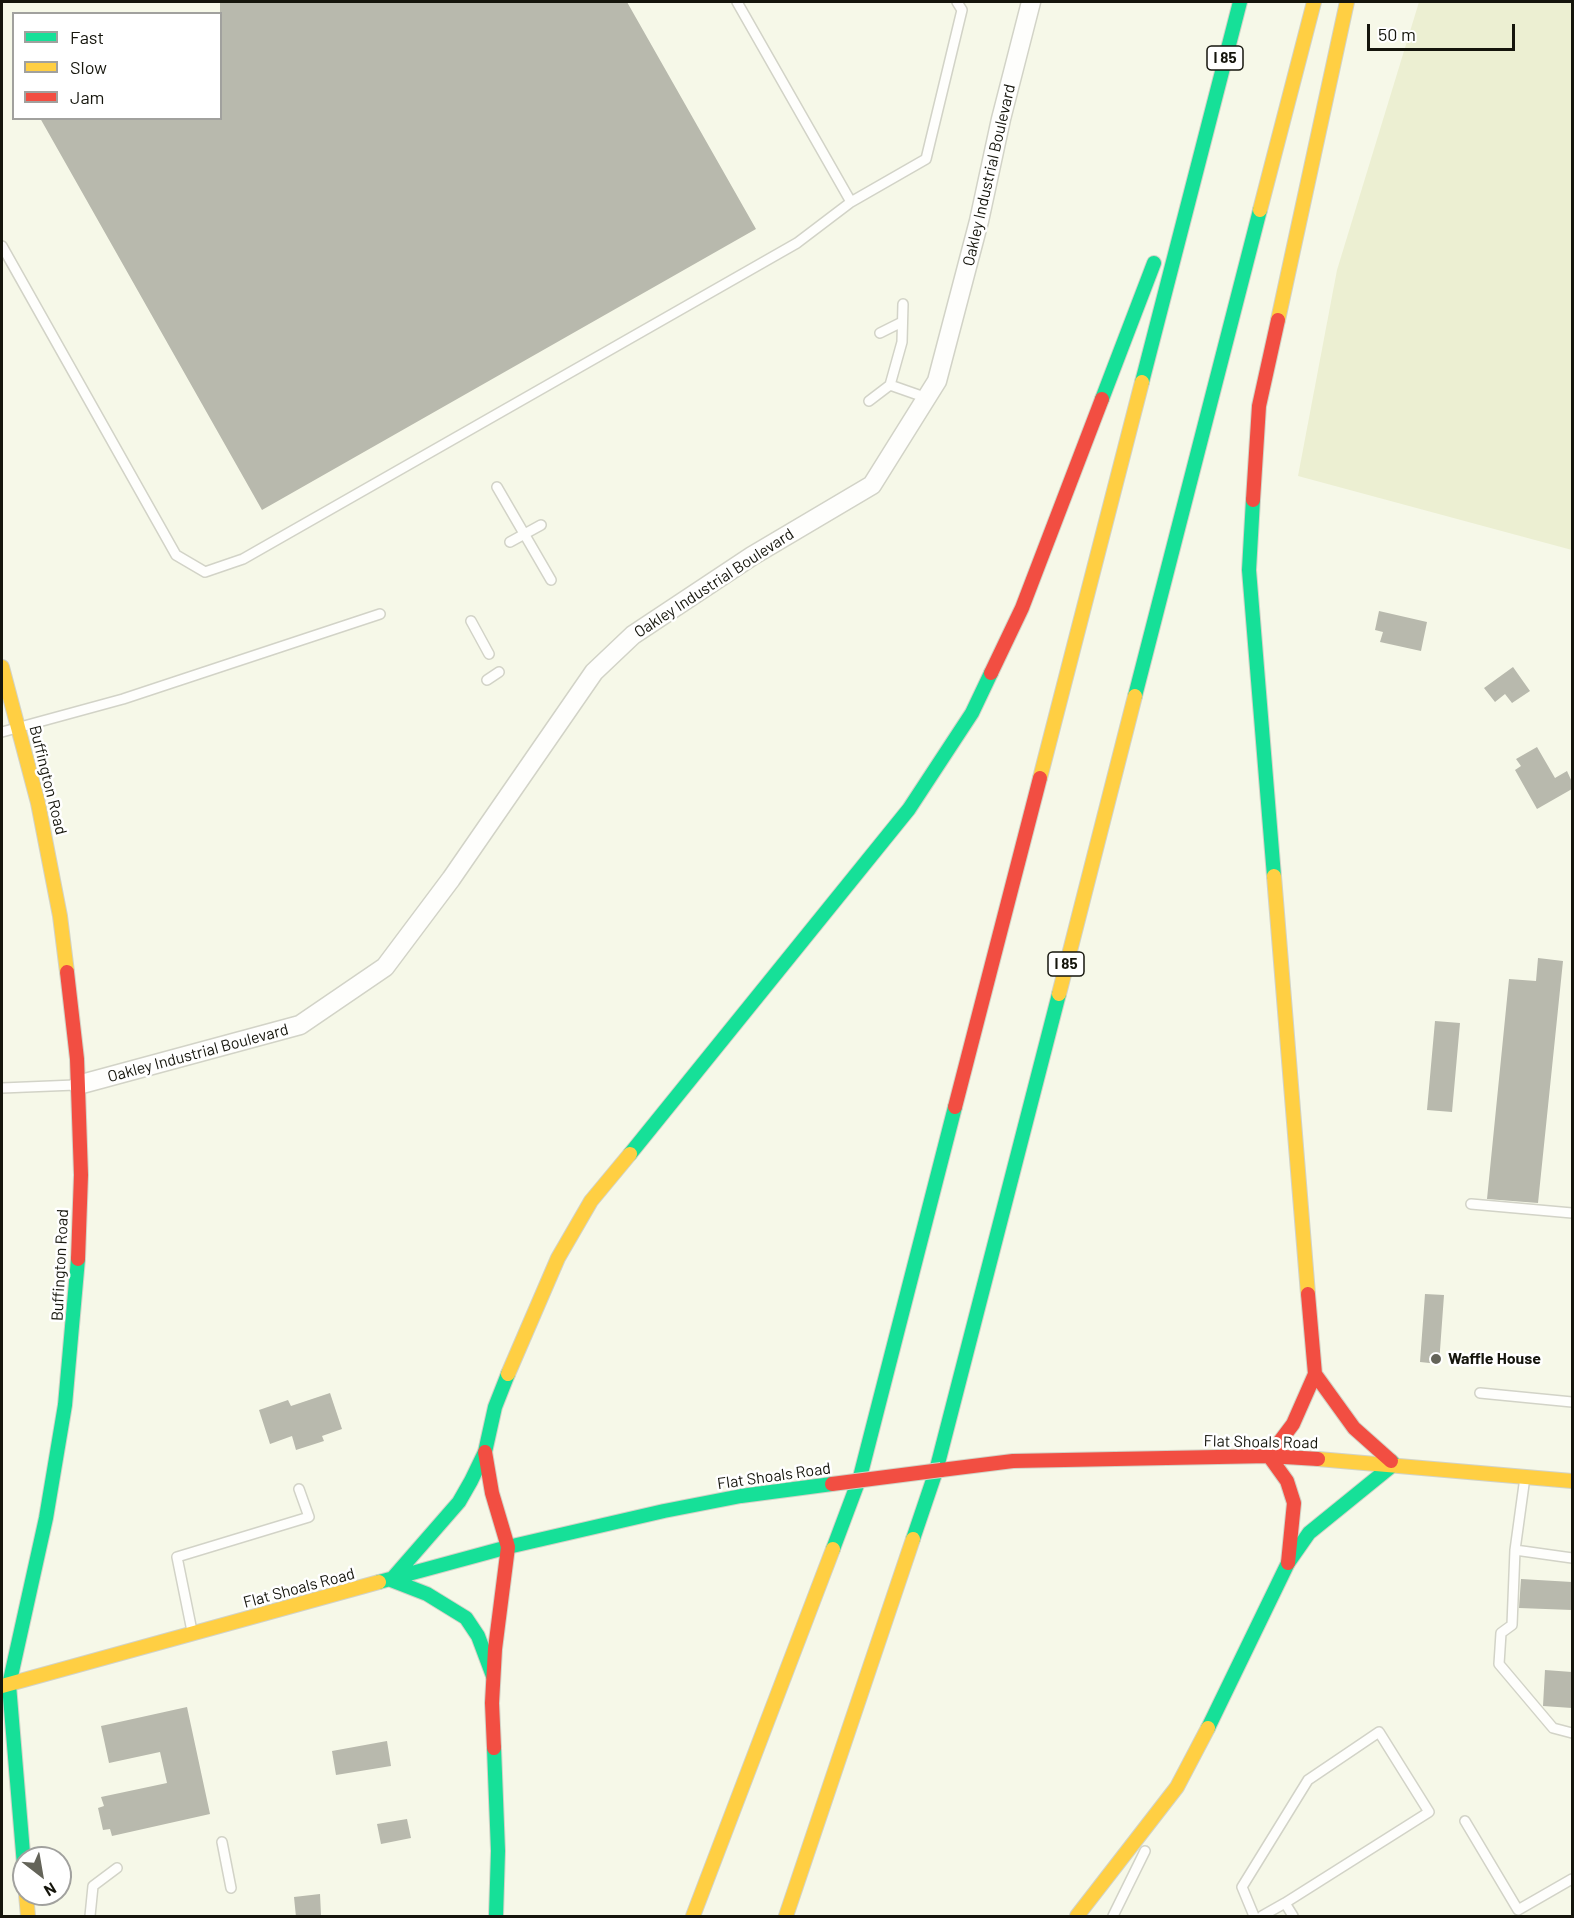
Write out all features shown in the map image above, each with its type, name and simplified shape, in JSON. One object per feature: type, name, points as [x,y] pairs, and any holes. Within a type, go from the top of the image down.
[{"type":"main road","name":"I 85","points":[[693,1917],[860,1477],[1240,2]]},
{"type":"main road","name":"I 85","points":[[786,1917],[936,1471],[1314,2]]},
{"type":"main road","points":[[1288,1563],[1294,1503],[1287,1481],[1269,1456],[1293,1424],[1314,1374],[1249,570],[1259,406],[1347,2]]},
{"type":"main road","points":[[1167,227],[1210,115]]},
{"type":"main road","points":[[493,1676],[478,1636],[466,1618],[427,1594],[391,1580],[459,1502],[485,1452],[495,1407],[530,1318],[558,1258],[591,1201],[909,809],[972,713],[1022,608],[1159,250]]},
{"type":"main road","name":"Buffington Road","points":[[2,667],[38,803],[60,916],[78,1085],[81,1191],[77,1290],[66,1396],[46,1518],[5,1685],[22,1846]]},
{"type":"main road","points":[[1077,1917],[1177,1787],[1230,1685],[1288,1563],[1309,1533],[1342,1503],[1395,1464],[1354,1428],[1314,1374]]},
{"type":"main road","points":[[485,1452],[492,1493],[508,1547],[502,1575],[492,1703],[498,1851],[496,1917]]},
{"type":"main road","name":"Flat Shoals Road","points":[[5,1685],[508,1547],[741,1496],[1013,1461],[1269,1456],[1395,1464],[1572,1481]]},
{"type":"street","name":"Oakley Industrial Boulevard","points":[[78,1085],[300,1025],[384,967],[451,879],[594,672],[633,635],[752,556],[872,485],[938,381],[974,244],[1031,2]]},
{"type":"lane","points":[[737,2],[851,202]]},
{"type":"lane","points":[[2,246],[176,555],[205,572],[243,559],[797,243],[851,202],[926,159],[962,10],[957,2]]},
{"type":"lane","points":[[869,401],[890,385],[902,342],[903,304]]},
{"type":"lane","points":[[880,333],[902,322]]},
{"type":"lane","points":[[890,385],[927,398]]},
{"type":"lane","points":[[497,487],[551,580]]},
{"type":"lane","points":[[510,542],[541,525]]},
{"type":"lane","points":[[2,732],[123,699],[380,614]]},
{"type":"lane","points":[[471,621],[489,654]]},
{"type":"lane","points":[[487,680],[499,672]]},
{"type":"lane","points":[[2,1088],[78,1085]]},
{"type":"lane","points":[[1471,1204],[1572,1213]]},
{"type":"lane","points":[[1480,1393],[1572,1402]]},
{"type":"lane","points":[[1525,1477],[1515,1550],[1512,1625],[1501,1633],[1499,1664],[1553,1728],[1572,1733]]},
{"type":"lane","points":[[192,1634],[177,1557],[309,1517],[299,1489]]},
{"type":"lane","points":[[1515,1550],[1572,1558]]},
{"type":"lane","points":[[1254,1917],[1242,1887],[1308,1780],[1379,1732],[1429,1812],[1262,1917]]},
{"type":"lane","points":[[1113,1917],[1177,1787]]},
{"type":"lane","points":[[1465,1821],[1518,1910],[1572,1879]]},
{"type":"lane","points":[[222,1842],[231,1888]]},
{"type":"lane","points":[[90,1917],[93,1886],[117,1868]]},
{"type":"lane","points":[[1285,1904],[1293,1917]]},
{"type":"green space","points":[[1419,2],[1572,2],[1572,550],[1298,476],[1337,270]]},
{"type":"building","points":[[220,2],[627,2],[756,229],[262,510],[41,120],[222,120],[222,12],[220,12]]},
{"type":"building","points":[[1379,611],[1427,622],[1421,651],[1380,642],[1383,632],[1375,630]]},
{"type":"building","points":[[1513,667],[1530,691],[1512,703],[1505,694],[1495,702],[1484,688]]},
{"type":"building","points":[[1537,747],[1555,778],[1567,771],[1572,782],[1572,789],[1537,809],[1515,770],[1521,766],[1516,759]]},
{"type":"building","points":[[1538,958],[1563,961],[1538,1203],[1487,1199],[1509,979],[1536,981]]},
{"type":"building","points":[[1435,1021],[1460,1023],[1452,1112],[1427,1110]]},
{"type":"building","points":[[1425,1294],[1444,1295],[1439,1364],[1420,1362]]},
{"type":"building","points":[[330,1393],[342,1429],[322,1436],[324,1441],[296,1450],[292,1436],[270,1444],[259,1410],[288,1400],[291,1406]]},
{"type":"building","points":[[1521,1579],[1572,1582],[1572,1610],[1519,1608]]},
{"type":"building","points":[[1545,1670],[1572,1672],[1572,1708],[1543,1706]]},
{"type":"building","points":[[187,1707],[210,1814],[112,1836],[110,1829],[103,1830],[98,1808],[104,1806],[101,1797],[167,1783],[160,1752],[109,1763],[101,1726]]},
{"type":"building","points":[[387,1741],[391,1766],[336,1775],[332,1751]]},
{"type":"building","points":[[407,1819],[411,1838],[381,1844],[377,1824]]},
{"type":"building","points":[[320,1894],[321,1915],[296,1917],[294,1897]]},
{"type":"traffic: fast","points":[[1142,382],[1240,2]]},
{"type":"traffic: fast","points":[[1135,696],[1260,210]]},
{"type":"traffic: fast","points":[[1102,399],[1154,263]]},
{"type":"traffic: fast","points":[[1253,500],[1249,570],[1274,876]]},
{"type":"traffic: fast","points":[[630,1154],[909,809],[972,713],[991,673]]},
{"type":"traffic: fast","points":[[913,1539],[936,1471],[1059,994]]},
{"type":"traffic: fast","points":[[833,1549],[860,1477],[955,1107]]},
{"type":"traffic: fast","points":[[22,1846],[9,1685],[46,1518],[65,1405],[78,1259]]},
{"type":"traffic: fast","points":[[493,1676],[478,1636],[466,1618],[427,1594],[391,1580],[459,1502],[471,1481],[485,1452],[495,1407],[508,1374]]},
{"type":"traffic: fast","points":[[1208,1728],[1288,1563],[1309,1533],[1394,1464],[1391,1461]]},
{"type":"traffic: fast","points":[[379,1582],[508,1547],[664,1511],[741,1496],[832,1484]]},
{"type":"traffic: fast","points":[[494,1748],[498,1851],[496,1916]]},
{"type":"traffic: slow","points":[[1260,210],[1314,2]]},
{"type":"traffic: slow","points":[[1278,320],[1347,2]]},
{"type":"traffic: slow","points":[[1040,778],[1142,382]]},
{"type":"traffic: slow","points":[[2,667],[38,803],[60,916],[67,972]]},
{"type":"traffic: slow","points":[[1059,994],[1135,696]]},
{"type":"traffic: slow","points":[[1274,876],[1308,1294]]},
{"type":"traffic: slow","points":[[508,1374],[558,1258],[591,1201],[630,1154]]},
{"type":"traffic: slow","points":[[1318,1459],[1572,1481]]},
{"type":"traffic: slow","points":[[786,1916],[913,1539]]},
{"type":"traffic: slow","points":[[693,1916],[833,1549]]},
{"type":"traffic: slow","points":[[2,1686],[379,1582]]},
{"type":"traffic: slow","points":[[1077,1916],[1177,1787],[1208,1728]]},
{"type":"traffic: slow","points":[[27,1906],[28,1916]]},
{"type":"traffic: jam","points":[[1253,500],[1259,406],[1278,320]]},
{"type":"traffic: jam","points":[[991,673],[1022,608],[1102,399]]},
{"type":"traffic: jam","points":[[955,1107],[1040,778]]},
{"type":"traffic: jam","points":[[67,972],[77,1059],[81,1175],[78,1259]]},
{"type":"traffic: jam","points":[[1288,1563],[1294,1503],[1287,1481],[1269,1456],[1293,1424],[1315,1374],[1308,1294]]},
{"type":"traffic: jam","points":[[1315,1374],[1354,1428],[1391,1461]]},
{"type":"traffic: jam","points":[[485,1452],[492,1493],[508,1547],[495,1649],[492,1703],[494,1748]]},
{"type":"traffic: jam","points":[[941,1470],[1013,1461],[1269,1456],[1318,1459]]},
{"type":"traffic: jam","points":[[832,1484],[941,1470]]},
{"type":"place","name":"Waffle House","points":[[1436,1359]]}]
